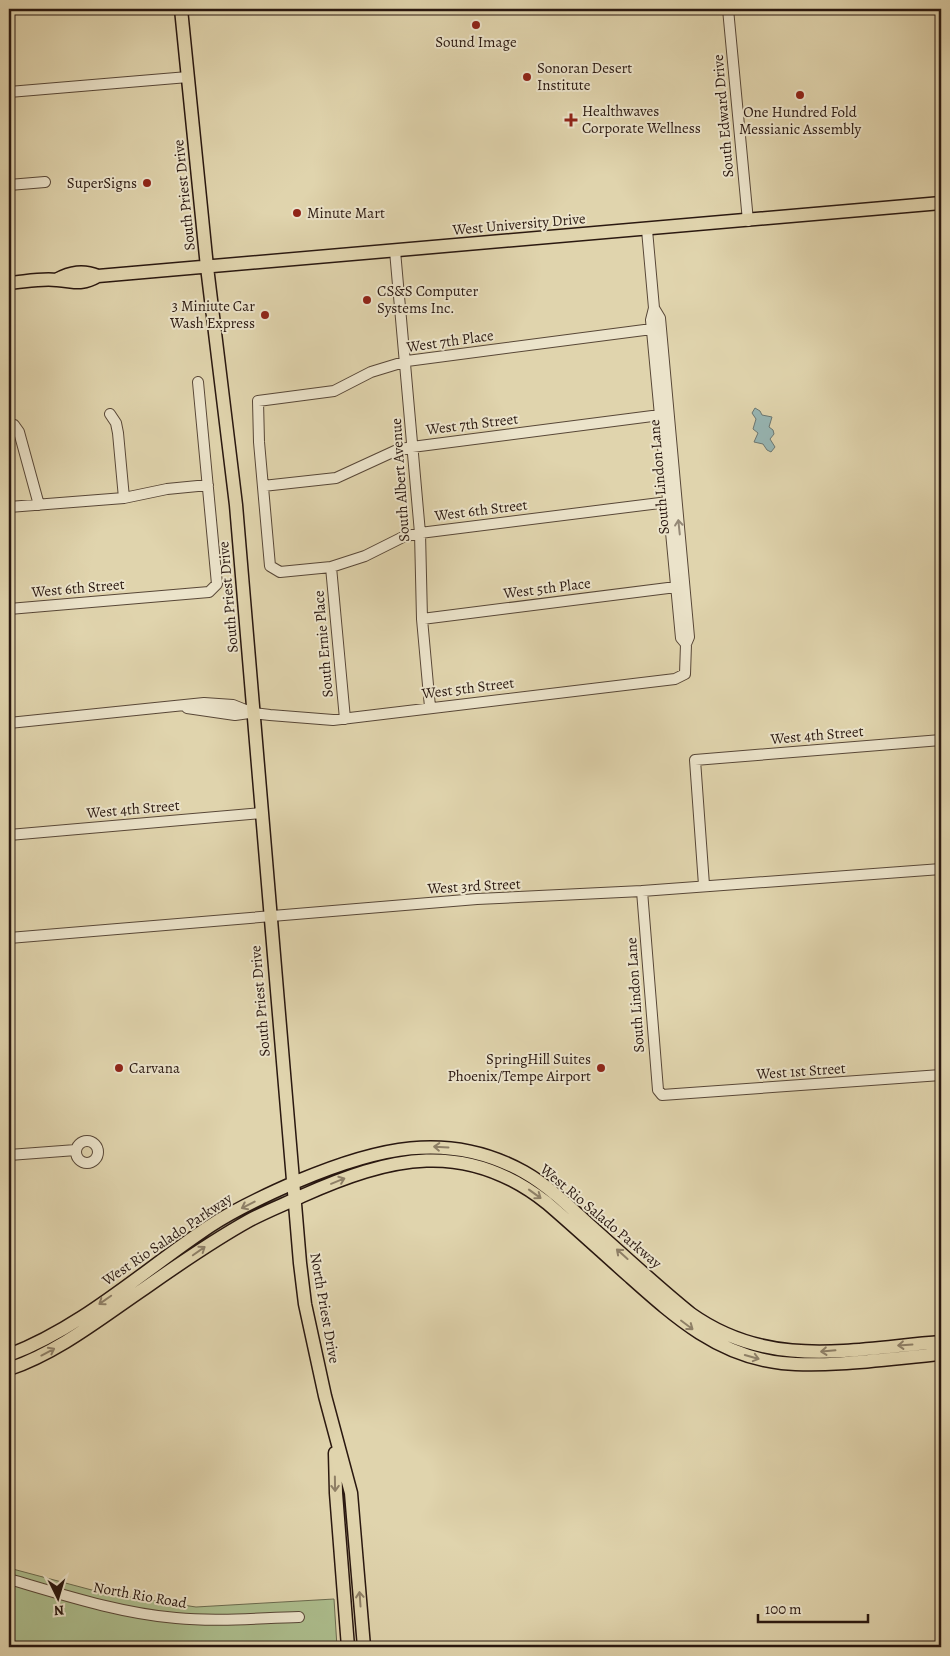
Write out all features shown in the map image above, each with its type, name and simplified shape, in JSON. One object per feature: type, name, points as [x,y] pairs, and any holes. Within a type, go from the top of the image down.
[{"type":"main road","name":"South Priest Drive","points":[[181,9],[208,267],[236,505],[292,1184]]},
{"type":"main road","name":"West University Drive","points":[[9,284],[56,280],[71,283],[87,282],[98,276],[941,203]]},
{"type":"main road","name":"West Rio Salado Parkway","points":[[9,1355],[67,1326],[231,1213],[292,1184],[354,1160],[391,1150],[421,1147],[452,1148],[469,1151],[500,1160],[525,1173],[566,1204],[710,1334],[791,1352],[941,1342]]},
{"type":"main road","points":[[459,1162],[470,1158],[515,1173],[525,1173]]},
{"type":"main road","name":"West Rio Salado Parkway","points":[[9,1369],[61,1344],[218,1238],[262,1214],[348,1177],[394,1163],[427,1160],[459,1162],[492,1171],[525,1187],[547,1203],[672,1314],[749,1356],[793,1364],[941,1354]]},
{"type":"main road","name":"North Priest Drive","points":[[292,1184],[305,1304],[334,1436],[351,1493],[364,1647]]},
{"type":"main road","points":[[632,1279],[643,1280],[662,1296],[672,1299]]},
{"type":"main road","name":"North Priest Drive","points":[[334,1436],[336,1493],[348,1647]]},
{"type":"street","name":"South Edward Drive","points":[[728,9],[748,221]]},
{"type":"street","points":[[9,92],[188,77]]},
{"type":"street","points":[[9,185],[45,182]]},
{"type":"street","name":"South Lindon Lane","points":[[646,230],[654,308],[651,320],[676,588],[681,638],[686,644]]},
{"type":"street","name":"South Albert Avenue","points":[[395,251],[407,361],[420,533],[422,619],[430,707]]},
{"type":"street","name":"South Lindon Lane","points":[[654,308],[660,318],[689,637],[686,644],[685,674]]},
{"type":"street","points":[[652,329],[656,335],[660,364],[665,370]]},
{"type":"street","name":"West 7th Place","points":[[263,486],[256,408],[258,401],[334,391],[371,372],[407,361],[652,329]]},
{"type":"street","name":"South Priest Drive","points":[[198,382],[216,584],[214,590],[209,592]]},
{"type":"street","points":[[660,416],[666,392]]},
{"type":"street","points":[[110,414],[116,423],[118,432],[124,498]]},
{"type":"street","name":"West 7th Street","points":[[263,486],[336,478],[389,454],[412,447],[660,416]]},
{"type":"street","points":[[12,424],[18,432],[39,505]]},
{"type":"street","points":[[668,502],[674,477]]},
{"type":"street","points":[[9,508],[124,498],[157,490],[208,485]]},
{"type":"street","name":"West 6th Street","points":[[263,486],[270,566],[274,570],[331,567],[365,556],[403,537],[420,533],[668,502]]},
{"type":"street","points":[[676,588],[682,560]]},
{"type":"street","name":"South Ernie Place","points":[[331,567],[345,719]]},
{"type":"street","name":"West 5th Place","points":[[422,619],[676,588]]},
{"type":"street","name":"West 6th Street","points":[[9,609],[209,592]]},
{"type":"street","name":"West 5th Street","points":[[9,723],[33,719],[173,707],[235,715],[253,712],[310,720],[345,719],[430,707],[675,679],[685,674]]},
{"type":"street","name":"West 5th Street","points":[[9,719],[33,719]]},
{"type":"street","name":"West 4th Street","points":[[704,885],[695,760],[941,740]]},
{"type":"street","name":"West 4th Street","points":[[9,835],[261,813]]},
{"type":"street","name":"West 3rd Street","points":[[9,938],[476,900],[642,891],[941,869]]},
{"type":"street","name":"South Lindon Lane","points":[[642,891],[658,1090],[662,1095]]},
{"type":"street","name":"West 1st Street","points":[[662,1095],[941,1075]]},
{"type":"street","points":[[9,1155],[76,1150]]},
{"type":"street","name":"North Rio Road","points":[[9,1579],[86,1602],[158,1616],[210,1619],[299,1616]]},
{"type":"green space","points":[[9,1568],[103,1593],[196,1607],[334,1599],[337,1647],[9,1647]]},
{"type":"water","points":[[755,408],[762,415],[772,417],[769,427],[773,430],[774,434],[770,439],[775,447],[771,452],[763,444],[754,442],[758,433],[753,429],[756,419],[752,413]]},
{"type":"place","name":"Sound Image","points":[[476,25]]},
{"type":"place","name":"Sonoran Desert Institute","points":[[527,77]]},
{"type":"place","name":"One Hundred Fold Messianic Assembly","points":[[800,95]]},
{"type":"place","name":"Healthwaves Corporate Wellness","points":[[571,120]]},
{"type":"place","name":"SuperSigns","points":[[147,183]]},
{"type":"place","name":"Minute Mart","points":[[297,213]]},
{"type":"place","name":"CS&S Computer Systems Inc.","points":[[367,300]]},
{"type":"place","name":"3 Miniute Car Wash Express","points":[[265,315]]},
{"type":"place","name":"Carvana","points":[[119,1068]]},
{"type":"place","name":"SpringHill Suites Phoenix/Tempe Airport","points":[[601,1068]]}]
